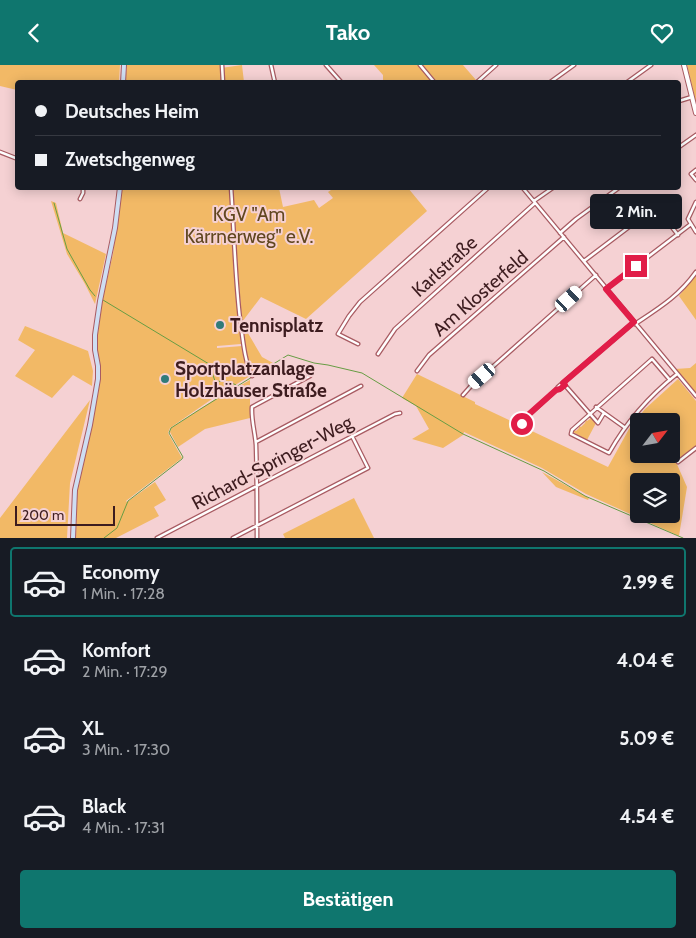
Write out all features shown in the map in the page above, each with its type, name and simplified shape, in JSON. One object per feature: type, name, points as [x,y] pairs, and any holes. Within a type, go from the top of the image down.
[{"type":"main road","points":[[123,80],[124,65]]},
{"type":"main road","points":[[73,538],[75,490],[98,379],[95,335],[112,244],[120,190]]},
{"type":"street","points":[[222,65],[223,80]]},
{"type":"street","points":[[271,65],[274,80]]},
{"type":"street","points":[[326,65],[339,80]]},
{"type":"street","points":[[420,65],[432,80]]},
{"type":"street","points":[[479,80],[496,65]]},
{"type":"street","points":[[553,80],[574,65]]},
{"type":"street","points":[[630,80],[652,65]]},
{"type":"street","points":[[684,65],[696,113]]},
{"type":"street","points":[[681,100],[692,97]]},
{"type":"street","points":[[681,146],[696,135]]},
{"type":"street","points":[[0,152],[15,158]]},
{"type":"street","points":[[696,171],[692,174],[696,180]]},
{"type":"street","points":[[80,199],[84,190]]},
{"type":"street","points":[[231,190],[237,292],[243,345],[248,368],[252,376]]},
{"type":"street","points":[[358,344],[338,334],[360,302],[486,190]]},
{"type":"street","points":[[524,190],[696,396]]},
{"type":"street","name":"Karlstraße","points":[[378,354],[394,329],[550,190]]},
{"type":"street","points":[[560,233],[616,190]]},
{"type":"street","points":[[696,202],[688,218],[696,232]]},
{"type":"street","points":[[584,261],[654,208],[658,209],[678,235]]},
{"type":"street","points":[[606,289],[691,224]]},
{"type":"street","name":"Am Klosterfeld","points":[[416,371],[429,355],[564,237]]},
{"type":"street","points":[[522,424],[528,415],[556,390],[561,383],[564,384],[635,323],[676,295],[689,283],[696,272]]},
{"type":"street","points":[[464,395],[471,386],[596,275]]},
{"type":"street","points":[[670,380],[652,359],[596,407],[572,430],[571,434],[609,453],[624,427],[643,404],[678,374]]},
{"type":"street","points":[[257,538],[256,442],[251,414],[252,407],[310,376]]},
{"type":"street","points":[[564,384],[598,423],[604,413]]},
{"type":"street","points":[[256,442],[361,386]]},
{"type":"street","points":[[596,407],[624,427]]},
{"type":"street","name":"Richard-Springer-Weg","points":[[157,538],[352,436],[400,413]]},
{"type":"street","points":[[233,538],[368,468],[352,436]]},
{"type":"street","points":[[680,460],[696,448]]},
{"type":"green space","points":[[0,65],[120,65],[119,80],[15,80],[15,90],[0,86]]},
{"type":"green space","points":[[127,65],[220,65],[221,68],[242,65],[244,80],[125,80]]},
{"type":"green space","points":[[374,65],[418,65],[431,80],[383,80],[383,75]]},
{"type":"green space","points":[[422,65],[463,65],[476,80],[435,80]]},
{"type":"green space","points":[[687,65],[696,65],[696,103]]},
{"type":"green space","name":"KGV \"Am Kärrnerweg\" e.V.","points":[[121,190],[279,190],[283,207],[314,200],[319,208],[333,198],[328,192],[331,190],[410,190],[427,211],[306,319],[261,297],[242,322],[237,260],[234,260],[241,344],[217,346],[217,348],[242,346],[247,371],[250,376],[170,428],[168,433],[182,458],[126,501],[155,482],[166,500],[154,507],[159,516],[116,538],[76,538],[77,490],[98,395],[100,370],[97,349],[98,333],[102,302],[113,254]]},
{"type":"green space","points":[[51,201],[56,203],[63,233],[106,254],[95,304],[67,254]]},
{"type":"green space","points":[[696,274],[696,320],[679,296]]},
{"type":"green space","points":[[242,323],[262,357],[273,363],[252,376],[247,356]]},
{"type":"green space","points":[[25,326],[88,351],[93,371],[92,386],[73,375],[52,398],[15,376],[35,350],[18,340]]},
{"type":"green space","points":[[696,363],[696,394],[675,369],[690,368]]},
{"type":"green space","points":[[417,374],[475,402],[475,404],[608,467],[630,428],[630,463],[676,463],[687,487],[679,536],[650,523],[680,523],[680,473],[630,473],[630,514],[586,494],[542,468],[464,432],[463,435],[443,448],[412,439],[429,429],[416,406],[402,398]]},
{"type":"green space","points":[[678,379],[696,401],[696,446],[680,459],[680,413],[642,413]]},
{"type":"green space","points":[[250,380],[250,418],[205,429],[178,447],[170,432],[171,428],[214,400]]},
{"type":"green space","points":[[90,400],[70,483],[67,538],[0,538],[0,518]]},
{"type":"green space","points":[[590,416],[596,423],[587,440],[573,432],[579,426],[581,427],[586,420],[590,419]]},
{"type":"green space","points":[[542,472],[589,498],[588,500],[556,487]]},
{"type":"green space","points":[[354,498],[374,538],[285,538],[283,534]]},
{"type":"waterway","points":[[54,203],[67,249],[95,296]]},
{"type":"waterway","points":[[103,300],[209,364],[215,381],[230,382],[236,385]]},
{"type":"waterway","points":[[104,538],[117,528],[128,501],[182,459],[183,457],[169,433],[171,428],[288,355],[314,363],[362,373],[463,434],[544,471],[585,496],[683,538]]},
{"type":"place","name":"Tennisplatz","points":[[220,325]]},
{"type":"place","name":"Sportplatzanlage Holzhäuser Straße","points":[[165,379]]},
{"type":"route","points":[[522,424],[528,415],[556,390],[565,385],[563,383],[634,322],[606,289],[636,266]]}]
